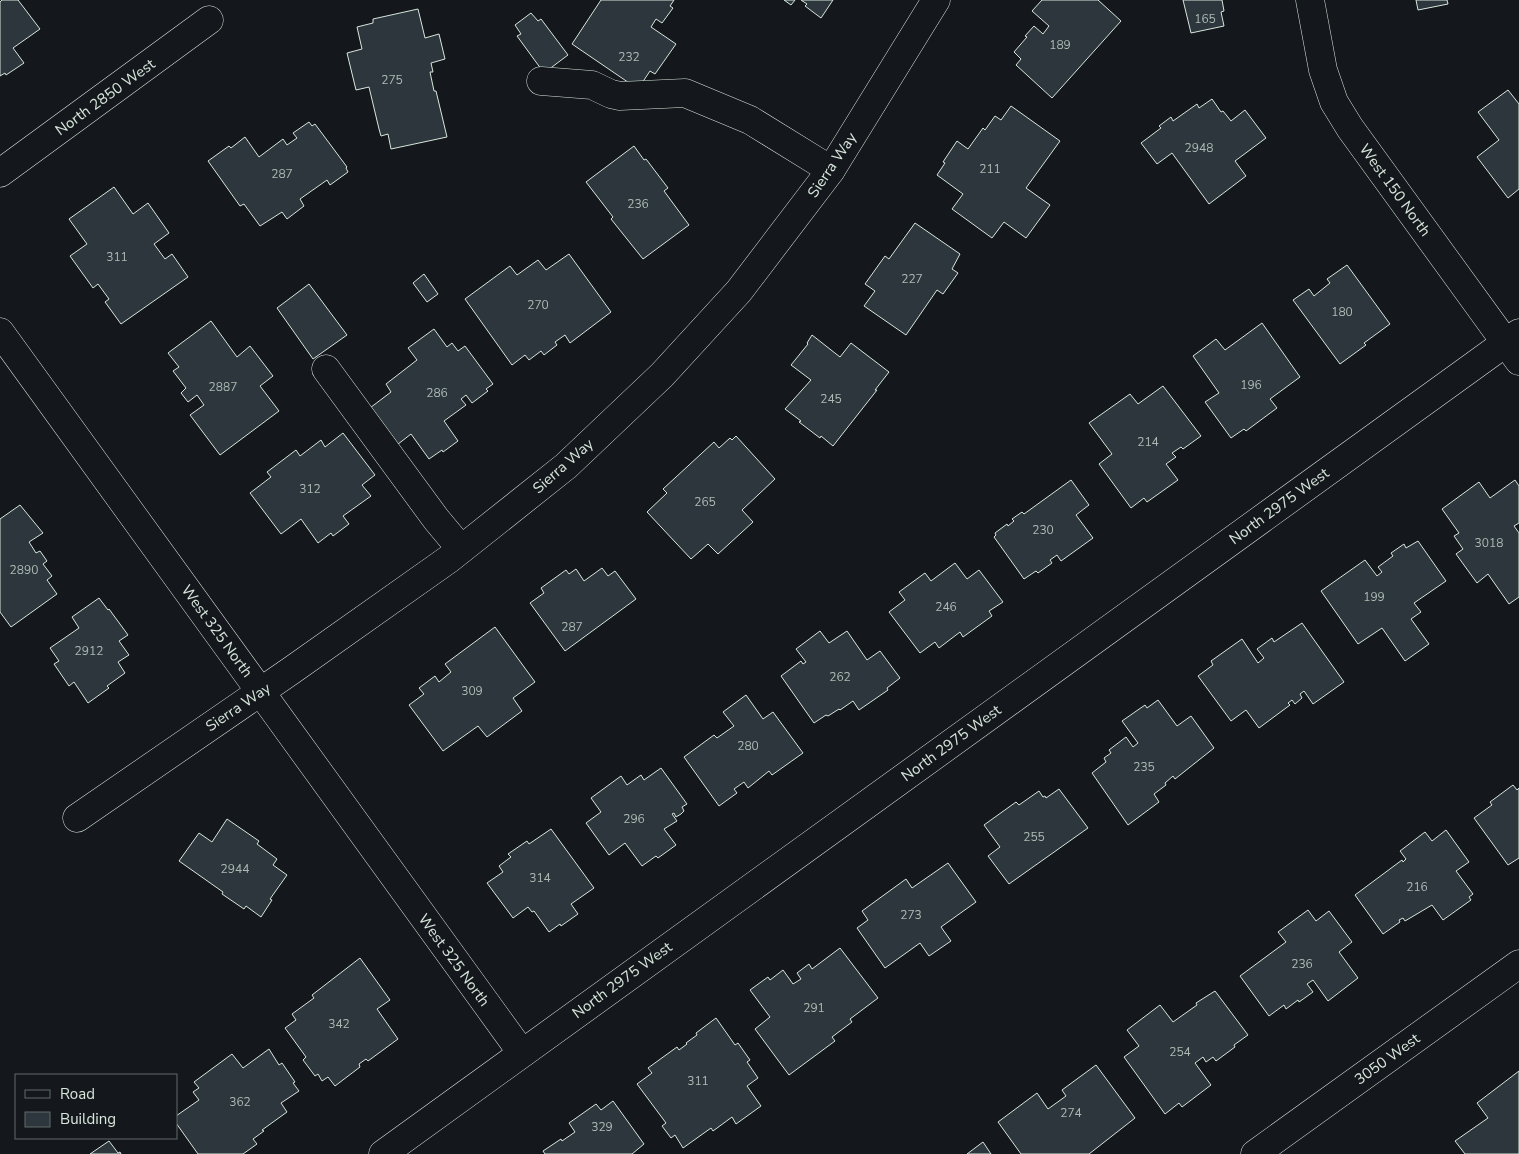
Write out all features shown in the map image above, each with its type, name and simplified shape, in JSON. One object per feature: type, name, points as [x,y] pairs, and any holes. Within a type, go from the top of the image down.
[{"type":"street","name":"Sierra Way","points":[[77,818],[260,692],[461,549],[566,466],[662,375],[739,291],[830,170],[936,0]]},
{"type":"street","name":"West 150 North","points":[[1310,0],[1323,70],[1334,102],[1350,128],[1515,346]]},
{"type":"street","name":"North 2850 West","points":[[0,173],[210,20]]},
{"type":"street","points":[[542,81],[592,85],[620,96],[685,93],[750,120],[830,170]]},
{"type":"street","name":"West 325 North","points":[[0,332],[522,1052]]},
{"type":"street","name":"North 2975 West","points":[[382,1154],[522,1052],[1515,346]]},
{"type":"street","points":[[326,370],[436,519],[461,549]]},
{"type":"street","name":"3050 West","points":[[1255,1154],[1519,964]]},
{"type":"building","points":[[2,0],[18,0],[40,29],[13,48],[24,63],[6,75],[5,73],[0,76],[0,2]]},
{"type":"building","points":[[601,0],[674,0],[670,6],[673,8],[662,23],[656,19],[651,27],[676,44],[655,74],[650,71],[638,89],[572,44]]},
{"type":"building","points":[[784,0],[795,0],[791,5]]},
{"type":"building","points":[[801,0],[833,0],[821,18],[805,6],[807,4]]},
{"type":"building","points":[[1042,0],[1098,0],[1121,21],[1052,98],[1016,65],[1021,59],[1014,52],[1034,26],[1043,34],[1049,26],[1032,11]]},
{"type":"building","points":[[1183,0],[1222,0],[1224,11],[1221,12],[1224,26],[1191,33]]},
{"type":"building","points":[[1416,0],[1447,0],[1448,4],[1418,10]]},
{"type":"building","points":[[418,9],[425,38],[439,34],[445,59],[431,63],[433,72],[430,72],[447,137],[391,149],[388,134],[381,136],[369,87],[356,90],[347,53],[362,49],[357,27],[373,23],[373,19]]},
{"type":"building","points":[[531,13],[538,21],[541,19],[568,55],[544,73],[517,36],[521,34],[515,25]]},
{"type":"building","points":[[1508,90],[1519,104],[1519,189],[1508,198],[1477,157],[1499,140],[1478,112]]},
{"type":"building","points":[[1212,99],[1221,112],[1223,111],[1231,121],[1245,110],[1266,138],[1235,161],[1246,176],[1209,204],[1172,153],[1157,164],[1141,143],[1161,128],[1159,126],[1171,117],[1173,121],[1197,104],[1199,108]]},
{"type":"building","points":[[1011,106],[1060,141],[1026,188],[1050,205],[1026,238],[1004,222],[992,238],[952,209],[963,194],[937,175],[957,141],[968,149],[983,128],[985,130],[995,116],[1001,120]]},
{"type":"building","points":[[309,122],[312,126],[315,124],[347,167],[348,172],[330,185],[327,180],[300,199],[304,206],[287,219],[282,212],[260,226],[244,204],[240,206],[208,161],[229,146],[231,148],[245,137],[259,157],[283,139],[287,145],[297,138],[293,133]]},
{"type":"building","points":[[634,146],[668,188],[664,191],[689,225],[643,259],[611,219],[613,217],[586,182]]},
{"type":"building","points":[[114,187],[133,214],[148,203],[169,233],[154,244],[165,259],[172,254],[188,277],[121,324],[105,302],[109,299],[98,284],[93,288],[70,256],[87,244],[69,219]]},
{"type":"building","points":[[915,223],[960,254],[952,269],[958,273],[943,294],[937,290],[906,335],[864,306],[875,291],[865,284],[885,256],[889,259]]},
{"type":"building","points":[[569,254],[611,312],[570,343],[565,335],[555,342],[557,345],[544,355],[541,351],[529,360],[525,355],[512,365],[465,299],[510,266],[517,275],[538,260],[546,270]]},
{"type":"building","points":[[1347,265],[1390,324],[1340,364],[1293,300],[1309,289],[1314,296],[1330,283],[1327,279]]},
{"type":"building","points":[[424,274],[438,294],[427,302],[413,283]]},
{"type":"building","points":[[309,284],[347,335],[313,359],[277,308]]},
{"type":"building","points":[[211,321],[237,357],[250,346],[273,376],[260,386],[279,411],[220,455],[190,415],[204,405],[197,395],[188,402],[181,393],[186,388],[173,371],[179,367],[168,353]]},
{"type":"building","points":[[1262,323],[1300,377],[1270,399],[1277,408],[1246,431],[1244,429],[1231,438],[1205,402],[1219,393],[1193,356],[1216,339],[1225,350]]},
{"type":"building","points":[[434,329],[447,347],[452,343],[458,351],[465,346],[493,384],[486,389],[488,391],[472,403],[466,395],[461,399],[466,405],[444,421],[458,441],[429,459],[411,434],[393,448],[366,411],[391,392],[386,384],[417,360],[408,348]]},
{"type":"building","points":[[812,335],[840,357],[851,343],[889,372],[833,446],[799,422],[801,421],[785,409],[811,380],[791,365],[808,344]]},
{"type":"building","points":[[1163,386],[1201,436],[1183,449],[1181,447],[1172,453],[1176,457],[1166,464],[1178,480],[1147,502],[1144,498],[1131,508],[1099,464],[1112,454],[1089,423],[1130,394],[1138,404]]},
{"type":"building","points":[[343,433],[375,475],[362,485],[371,496],[343,516],[349,524],[333,536],[331,533],[318,543],[301,519],[281,534],[250,493],[271,477],[267,472],[296,450],[300,456],[321,440],[325,447]]},
{"type":"building","points":[[736,436],[775,479],[742,510],[753,522],[718,554],[708,544],[691,559],[647,512],[667,493],[663,489],[714,442],[719,448],[730,438],[732,440]]},
{"type":"building","points":[[1071,480],[1089,505],[1076,515],[1093,538],[1061,561],[1057,555],[1050,560],[1052,563],[1038,573],[1036,571],[1024,579],[994,537],[995,533],[1007,524],[1008,526],[1014,521],[1012,519],[1022,512],[1024,514]]},
{"type":"building","points":[[1515,480],[1519,486],[1519,523],[1514,526],[1519,533],[1519,597],[1509,604],[1488,574],[1477,583],[1456,554],[1463,549],[1454,536],[1459,533],[1442,509],[1479,482],[1490,498]]},
{"type":"building","points":[[20,505],[43,533],[29,542],[36,553],[40,551],[47,561],[43,564],[52,576],[47,580],[57,594],[11,627],[0,612],[0,519]]},
{"type":"building","points":[[1418,541],[1446,581],[1414,603],[1421,612],[1411,619],[1429,644],[1405,661],[1382,628],[1358,644],[1321,591],[1365,560],[1377,576],[1382,572],[1378,567],[1393,556],[1391,553],[1404,544],[1406,548]]},
{"type":"building","points":[[955,563],[967,579],[979,570],[1003,602],[989,611],[992,616],[963,637],[960,632],[939,648],[935,642],[920,653],[889,612],[905,600],[899,592],[925,573],[931,581]]},
{"type":"building","points":[[602,568],[608,576],[615,571],[636,599],[565,651],[530,603],[544,593],[541,588],[566,570],[569,574],[576,569],[584,581]]},
{"type":"building","points":[[99,598],[128,635],[119,641],[129,655],[118,662],[125,673],[107,686],[109,688],[88,703],[74,682],[69,686],[54,664],[59,661],[50,648],[79,628],[72,617]]},
{"type":"building","points":[[1302,623],[1344,682],[1313,704],[1304,691],[1300,694],[1302,698],[1295,704],[1292,700],[1288,703],[1290,705],[1259,728],[1246,710],[1231,721],[1198,676],[1213,665],[1211,661],[1242,639],[1258,663],[1264,658],[1257,649],[1272,638],[1274,642]]},
{"type":"building","points":[[495,627],[535,682],[513,698],[522,711],[487,737],[478,726],[443,751],[409,705],[424,694],[419,688],[435,676],[439,682],[451,672],[445,664]]},
{"type":"building","points":[[820,631],[829,643],[847,631],[867,660],[880,651],[900,678],[887,688],[888,690],[859,710],[853,701],[814,723],[781,676],[801,661],[803,664],[806,662],[796,649]]},
{"type":"building","points":[[746,695],[763,719],[773,712],[803,753],[772,775],[769,771],[748,788],[744,782],[734,789],[737,793],[719,806],[684,757],[714,735],[717,738],[734,726],[723,712]]},
{"type":"building","points":[[1158,700],[1177,726],[1191,716],[1214,748],[1175,779],[1173,776],[1165,783],[1166,785],[1154,794],[1159,802],[1128,825],[1092,773],[1106,762],[1104,758],[1111,753],[1109,750],[1126,737],[1133,747],[1138,743],[1122,721],[1145,705],[1147,708]]},
{"type":"building","points":[[661,768],[687,804],[682,807],[684,811],[681,814],[676,817],[674,813],[672,814],[677,821],[664,829],[676,845],[658,858],[656,856],[642,866],[625,843],[609,855],[586,823],[601,812],[591,798],[621,776],[627,785],[641,775],[644,780]]},
{"type":"building","points":[[1513,785],[1517,790],[1519,788],[1519,858],[1508,865],[1474,818],[1492,805],[1490,802]]},
{"type":"building","points":[[1059,789],[1088,828],[1009,884],[988,856],[1000,847],[984,825],[1016,802],[1019,805],[1039,791],[1046,798]]},
{"type":"building","points":[[227,819],[259,841],[257,844],[277,859],[273,865],[287,875],[270,899],[272,900],[261,917],[246,906],[244,909],[222,894],[223,892],[179,861],[199,833],[212,842]]},
{"type":"building","points":[[551,829],[594,888],[571,904],[578,914],[549,932],[534,911],[532,912],[528,907],[513,918],[487,883],[503,872],[499,866],[511,857],[508,854],[527,841],[529,844]]},
{"type":"building","points":[[1446,830],[1469,862],[1456,871],[1473,894],[1469,897],[1471,900],[1443,920],[1432,905],[1405,921],[1403,918],[1399,920],[1400,922],[1383,934],[1355,895],[1402,860],[1403,862],[1406,859],[1400,851],[1425,832],[1432,841]]},
{"type":"building","points":[[948,863],[976,902],[941,927],[951,941],[929,956],[920,943],[885,968],[857,928],[868,920],[862,911],[906,879],[912,888]]},
{"type":"building","points":[[1308,910],[1316,921],[1329,911],[1352,942],[1339,952],[1358,978],[1328,1001],[1313,980],[1307,984],[1313,992],[1286,1009],[1284,1005],[1269,1016],[1240,976],[1286,942],[1278,932]]},
{"type":"building","points":[[840,948],[878,998],[850,1019],[852,1022],[832,1037],[835,1041],[789,1075],[755,1029],[770,1017],[750,990],[768,977],[770,980],[783,970],[793,984],[801,979],[797,973],[809,964],[812,969]]},
{"type":"building","points":[[360,958],[390,1000],[377,1009],[398,1039],[368,1061],[366,1059],[359,1064],[360,1067],[335,1086],[328,1077],[322,1081],[318,1074],[315,1076],[303,1060],[306,1057],[285,1028],[296,1020],[292,1014],[314,998],[312,995]]},
{"type":"building","points":[[1215,991],[1248,1035],[1216,1061],[1213,1057],[1206,1062],[1203,1057],[1195,1063],[1211,1085],[1182,1107],[1179,1103],[1165,1114],[1124,1057],[1139,1046],[1127,1030],[1160,1005],[1173,1022],[1197,1005],[1196,1003]]},
{"type":"building","points":[[716,1018],[735,1045],[738,1043],[750,1060],[747,1062],[758,1078],[747,1086],[761,1106],[736,1124],[732,1117],[713,1131],[711,1128],[683,1148],[675,1135],[671,1138],[662,1126],[666,1123],[637,1084],[652,1073],[648,1068],[677,1047],[679,1050],[697,1035],[696,1033]]},
{"type":"building","points":[[269,1049],[279,1065],[282,1063],[299,1091],[281,1103],[287,1112],[262,1130],[264,1131],[253,1139],[257,1144],[243,1154],[198,1154],[178,1126],[178,1115],[199,1100],[193,1092],[199,1088],[194,1082],[232,1054],[243,1068]]},
{"type":"building","points":[[1096,1065],[1135,1118],[1089,1154],[1021,1154],[998,1122],[1037,1093],[1048,1109],[1066,1096],[1062,1090]]},
{"type":"building","points":[[1519,1071],[1519,1154],[1465,1154],[1455,1141],[1488,1118],[1477,1103]]},
{"type":"building","points":[[613,1101],[644,1144],[632,1154],[545,1154],[543,1151],[575,1132],[569,1123],[596,1104],[601,1110]]},
{"type":"building","points":[[109,1141],[118,1153],[120,1152],[121,1154],[90,1154]]},
{"type":"building","points":[[983,1142],[991,1154],[967,1154]]}]
